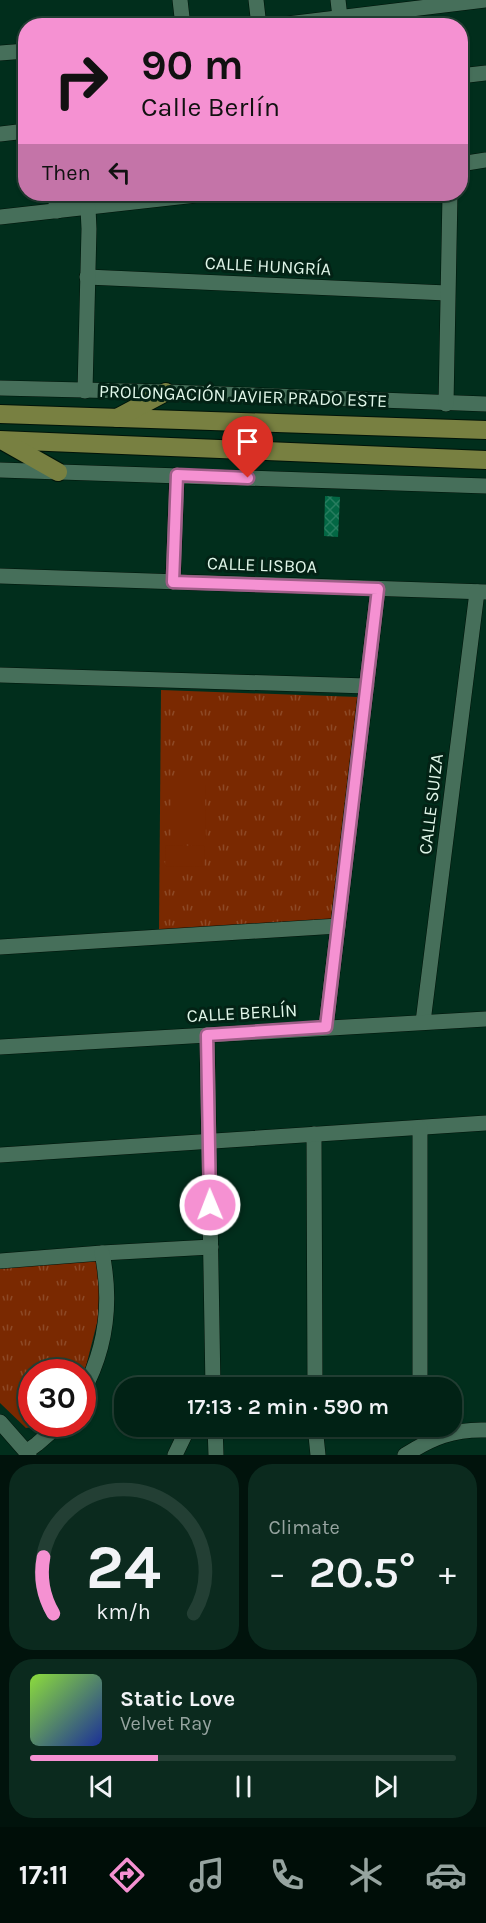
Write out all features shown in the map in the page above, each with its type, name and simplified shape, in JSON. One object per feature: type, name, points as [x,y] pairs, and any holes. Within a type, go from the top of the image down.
[{"type":"main road","points":[[117,418],[166,392]]},
{"type":"main road","name":"PROLONGACIÓN JAVIER PRADO ESTE","points":[[0,414],[486,430]]},
{"type":"main road","points":[[0,440],[486,460]]},
{"type":"main road","points":[[0,440],[58,472]]},
{"type":"street","points":[[180,0],[182,18]]},
{"type":"street","points":[[256,0],[258,18]]},
{"type":"street","points":[[338,0],[340,17]]},
{"type":"street","points":[[332,18],[415,4],[485,0]]},
{"type":"street","points":[[0,54],[18,52]]},
{"type":"street","points":[[468,75],[486,73]]},
{"type":"street","points":[[0,134],[18,132]]},
{"type":"street","points":[[468,163],[486,160]]},
{"type":"street","points":[[56,201],[57,211]]},
{"type":"street","points":[[0,217],[146,201]]},
{"type":"street","points":[[446,404],[450,201]]},
{"type":"street","points":[[85,391],[88,208]]},
{"type":"street","name":"CALLE HUNGRÍA","points":[[87,277],[447,293]]},
{"type":"street","name":"PROLONGACIÓN JAVIER PRADO ESTE","points":[[0,388],[486,404]]},
{"type":"street","points":[[0,470],[486,486]]},
{"type":"street","points":[[173,582],[177,475]]},
{"type":"street","name":"CALLE LISBOA","points":[[0,576],[482,592]]},
{"type":"street","points":[[326,1027],[378,589]]},
{"type":"street","name":"CALLE SUIZA","points":[[423,1022],[482,592]]},
{"type":"street","points":[[0,675],[367,686]]},
{"type":"street","points":[[0,947],[338,926]]},
{"type":"street","name":"CALLE BERLÍN","points":[[0,1047],[486,1019]]},
{"type":"street","points":[[207,1035],[213,1377]]},
{"type":"street","points":[[0,1155],[486,1124]]},
{"type":"street","points":[[420,1128],[420,1377]]},
{"type":"street","points":[[314,1134],[315,1377]]},
{"type":"street","points":[[0,1261],[211,1247]]},
{"type":"street","points":[[96,1366],[107,1318],[107,1285],[102,1253]]},
{"type":"street","points":[[205,1377],[212,1341]]},
{"type":"street","points":[[0,1422],[27,1453],[46,1437]]},
{"type":"street","points":[[462,1432],[486,1430]]},
{"type":"street","points":[[175,1455],[184,1437]]},
{"type":"street","points":[[215,1437],[216,1455]]},
{"type":"street","points":[[316,1437],[318,1455]]},
{"type":"street","points":[[405,1455],[423,1437]]},
{"type":"green space","points":[[161,690],[358,697],[332,920],[159,932]]},
{"type":"green space","points":[[171,784],[205,784],[206,840],[171,840]]},
{"type":"green space","points":[[166,845],[205,846],[204,867],[165,866]]},
{"type":"green space","points":[[100,1260],[98,1319],[88,1359],[18,1359],[18,1420],[0,1403],[0,1268]]},
{"type":"building","points":[[325,496],[340,497],[338,537],[324,536]]},
{"type":"route","points":[[210,1205],[207,1035],[326,1027],[378,589],[173,582],[177,475],[248,478]]}]
